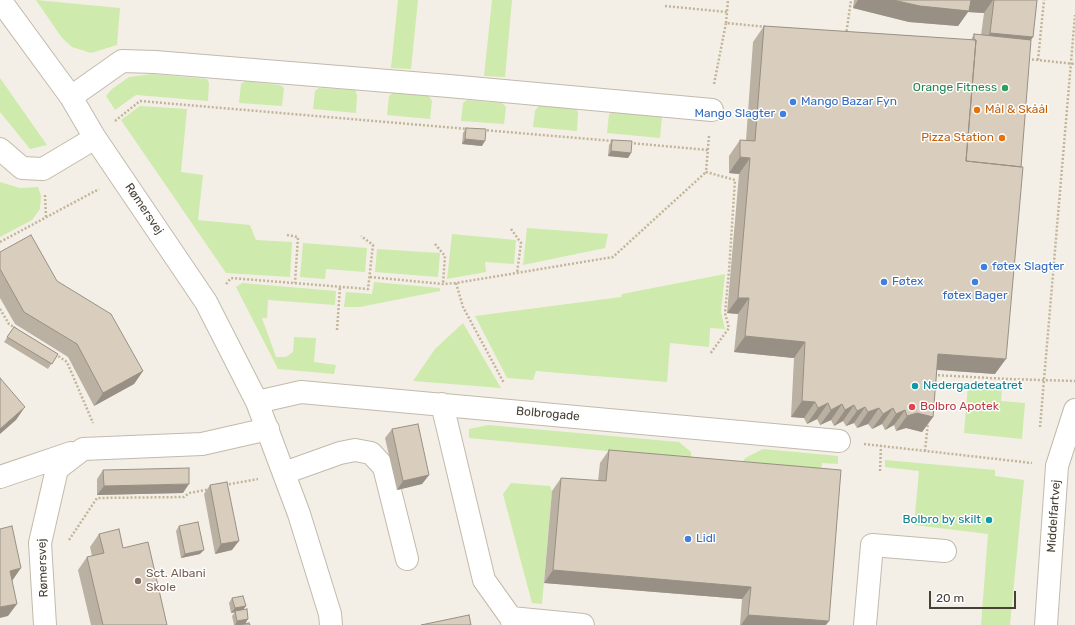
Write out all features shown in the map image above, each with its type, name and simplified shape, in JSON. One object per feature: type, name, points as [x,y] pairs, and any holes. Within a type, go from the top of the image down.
[{"type":"street","name":"Rømersvej","points":[[0,0],[71,97],[95,138],[206,302],[257,402],[268,430],[299,514],[330,614],[331,625]]},
{"type":"street","points":[[71,97],[122,61],[155,62],[449,86],[712,110]]},
{"type":"street","points":[[0,149],[22,168],[43,169],[95,138]]},
{"type":"street","name":"Bolbrogade","points":[[257,402],[301,392],[839,441]]},
{"type":"street","points":[[442,404],[484,580],[512,621],[583,625]]},
{"type":"street","name":"Middelfartvej","points":[[1046,625],[1057,466],[1075,410]]},
{"type":"street","points":[[0,478],[93,448],[202,444],[268,430]]},
{"type":"street","name":"Rømersvej","points":[[45,625],[40,543],[56,469],[93,448]]},
{"type":"street","points":[[284,473],[350,451],[356,450],[371,453],[384,467],[407,559]]},
{"type":"street","points":[[865,625],[872,545],[945,551]]},
{"type":"path","points":[[370,277],[443,284],[456,283],[613,257],[706,172],[715,82],[726,23],[728,0]]},
{"type":"path","points":[[846,35],[851,0]]},
{"type":"path","points":[[1038,60],[1044,0]]},
{"type":"path","points":[[665,6],[727,12]]},
{"type":"path","points":[[1040,433],[1043,380],[1075,15]]},
{"type":"path","points":[[726,23],[771,27]]},
{"type":"path","points":[[839,34],[854,36]]},
{"type":"path","points":[[1022,59],[1075,64]]},
{"type":"path","points":[[95,138],[140,101],[618,142]]},
{"type":"path","points":[[626,142],[708,150]]},
{"type":"path","points":[[706,172],[735,180],[729,271],[724,313],[729,328],[710,354]]},
{"type":"path","points":[[0,242],[122,176]]},
{"type":"path","points":[[511,229],[520,243],[517,273]]},
{"type":"path","points":[[287,235],[298,238],[295,283]]},
{"type":"path","points":[[206,302],[231,278],[368,289],[373,245],[361,236]]},
{"type":"path","points":[[435,244],[445,256],[443,284]]},
{"type":"path","points":[[456,283],[463,307],[506,386]]},
{"type":"path","points":[[337,330],[340,287]]},
{"type":"path","points":[[0,308],[9,324],[22,333]]},
{"type":"path","points":[[54,354],[67,362],[93,448]]},
{"type":"path","points":[[932,382],[933,374],[1075,381]]},
{"type":"path","points":[[925,451],[928,420]]},
{"type":"path","points":[[880,471],[881,446],[1057,466]]},
{"type":"path","points":[[68,542],[97,498],[184,496],[189,493],[284,473]]},
{"type":"green space","points":[[36,0],[120,8],[117,45],[91,53],[72,47],[62,38]]},
{"type":"green space","points":[[398,0],[418,0],[411,69],[391,68]]},
{"type":"green space","points":[[492,0],[512,0],[505,77],[484,76]]},
{"type":"green space","points":[[152,74],[207,79],[209,83],[208,101],[136,95],[115,110],[106,96],[112,89],[129,77]]},
{"type":"green space","points":[[0,78],[47,145],[30,149],[0,112]]},
{"type":"green space","points":[[245,81],[280,85],[284,88],[282,106],[239,103],[241,84]]},
{"type":"green space","points":[[319,88],[355,90],[357,95],[356,113],[313,109],[315,91]]},
{"type":"green space","points":[[393,93],[429,96],[432,101],[430,119],[387,115],[389,96]]},
{"type":"green space","points":[[467,100],[502,103],[506,107],[504,124],[461,121],[463,103]]},
{"type":"green space","points":[[539,105],[575,108],[578,112],[577,131],[533,127],[535,111]]},
{"type":"green space","points":[[140,106],[187,109],[181,172],[203,175],[198,220],[250,225],[256,240],[292,242],[290,277],[226,273],[121,120]]},
{"type":"green space","points":[[615,111],[662,116],[660,138],[607,133],[609,114]]},
{"type":"green space","points":[[0,182],[20,188],[38,187],[41,196],[40,209],[32,220],[0,237]]},
{"type":"green space","points":[[527,228],[608,234],[605,248],[523,265]]},
{"type":"green space","points":[[452,234],[516,240],[514,264],[485,262],[486,272],[447,279]]},
{"type":"green space","points":[[303,243],[367,248],[365,272],[326,269],[325,279],[300,277]]},
{"type":"green space","points":[[377,249],[440,253],[438,277],[375,272]]},
{"type":"green space","points":[[725,274],[721,312],[725,329],[710,328],[709,347],[670,343],[667,382],[536,371],[533,380],[507,378],[475,316],[621,297],[622,294]]},
{"type":"green space","points":[[374,282],[440,288],[440,291],[360,307],[344,307],[346,292],[372,294]]},
{"type":"green space","points":[[242,283],[336,291],[335,305],[268,300],[267,318],[262,318],[276,357],[286,357],[293,352],[294,337],[316,338],[314,362],[336,365],[334,374],[278,369],[236,287]]},
{"type":"green space","points":[[463,323],[501,388],[413,381],[435,349]]},
{"type":"green space","points":[[968,385],[1002,388],[1001,401],[1025,403],[1022,439],[964,433]]},
{"type":"green space","points":[[488,425],[679,442],[691,452],[693,471],[681,458],[469,438],[469,429]]},
{"type":"green space","points":[[763,449],[838,456],[838,464],[822,463],[820,481],[736,474],[745,458]]},
{"type":"green space","points":[[885,460],[995,470],[995,476],[1024,480],[1010,625],[981,625],[988,534],[914,525],[919,471],[885,467]]},
{"type":"green space","points":[[511,483],[550,486],[552,491],[542,604],[532,603],[503,494]]},
{"type":"building","points":[[893,0],[971,0],[969,11],[920,6]]},
{"type":"building","points":[[994,0],[1037,0],[1033,37],[990,33]]},
{"type":"building","points":[[764,26],[976,40],[966,161],[1023,167],[1006,359],[938,354],[933,417],[917,413],[907,416],[905,410],[896,414],[893,408],[883,414],[879,408],[868,412],[865,407],[857,411],[854,405],[845,410],[842,404],[831,410],[828,403],[818,408],[815,402],[802,401],[805,342],[745,336],[749,298],[738,298],[750,158],[740,157],[740,140],[755,141]]},
{"type":"building","points":[[974,34],[1031,40],[1021,167],[966,161],[976,40],[974,40]]},
{"type":"building","points":[[466,128],[486,129],[485,141],[465,139]]},
{"type":"building","points":[[612,140],[632,141],[631,153],[611,151]]},
{"type":"building","points":[[31,235],[57,281],[111,314],[143,371],[103,393],[77,344],[24,312],[0,269],[0,252]]},
{"type":"building","points":[[14,327],[58,354],[52,364],[7,337]]},
{"type":"building","points":[[0,378],[25,407],[0,429]]},
{"type":"building","points":[[418,424],[429,475],[403,481],[392,429]]},
{"type":"building","name":"Lidl","points":[[609,450],[841,470],[829,621],[748,615],[751,587],[553,570],[561,478],[606,481]]},
{"type":"building","points":[[189,468],[189,484],[104,486],[103,470]]},
{"type":"building","points":[[227,482],[239,541],[221,544],[210,485]]},
{"type":"building","points":[[198,522],[204,550],[185,554],[179,526]]},
{"type":"building","points":[[12,526],[21,568],[10,571],[17,604],[0,607],[0,529]]},
{"type":"building","points":[[119,529],[123,548],[148,542],[167,625],[103,625],[87,557],[104,553],[99,534]]},
{"type":"building","points":[[243,596],[246,606],[235,608],[232,598]]},
{"type":"building","points":[[247,609],[248,619],[237,621],[235,611]]},
{"type":"building","points":[[469,615],[471,625],[421,625]]},
{"type":"building","points":[[249,623],[250,625],[238,625]]},
{"type":"place","name":"Orange Fitness","points":[[1005,88]]},
{"type":"place","name":"Mango Bazar Fyn","points":[[793,102]]},
{"type":"place","name":"Mål & Skåål","points":[[977,110]]},
{"type":"place","name":"Mango Slagter","points":[[783,114]]},
{"type":"place","name":"Pizza Station","points":[[1002,138]]},
{"type":"place","name":"føtex Slagter","points":[[984,267]]},
{"type":"place","name":"Føtex","points":[[884,282]]},
{"type":"place","name":"føtex Bager","points":[[975,282]]},
{"type":"place","name":"Nedergadeteatret","points":[[915,386]]},
{"type":"place","name":"Bolbro Apotek","points":[[912,407]]},
{"type":"place","name":"Bolbro by skilt","points":[[989,520]]},
{"type":"place","name":"Lidl","points":[[688,539]]},
{"type":"place","name":"Sct. Albani Skole","points":[[138,581]]}]
